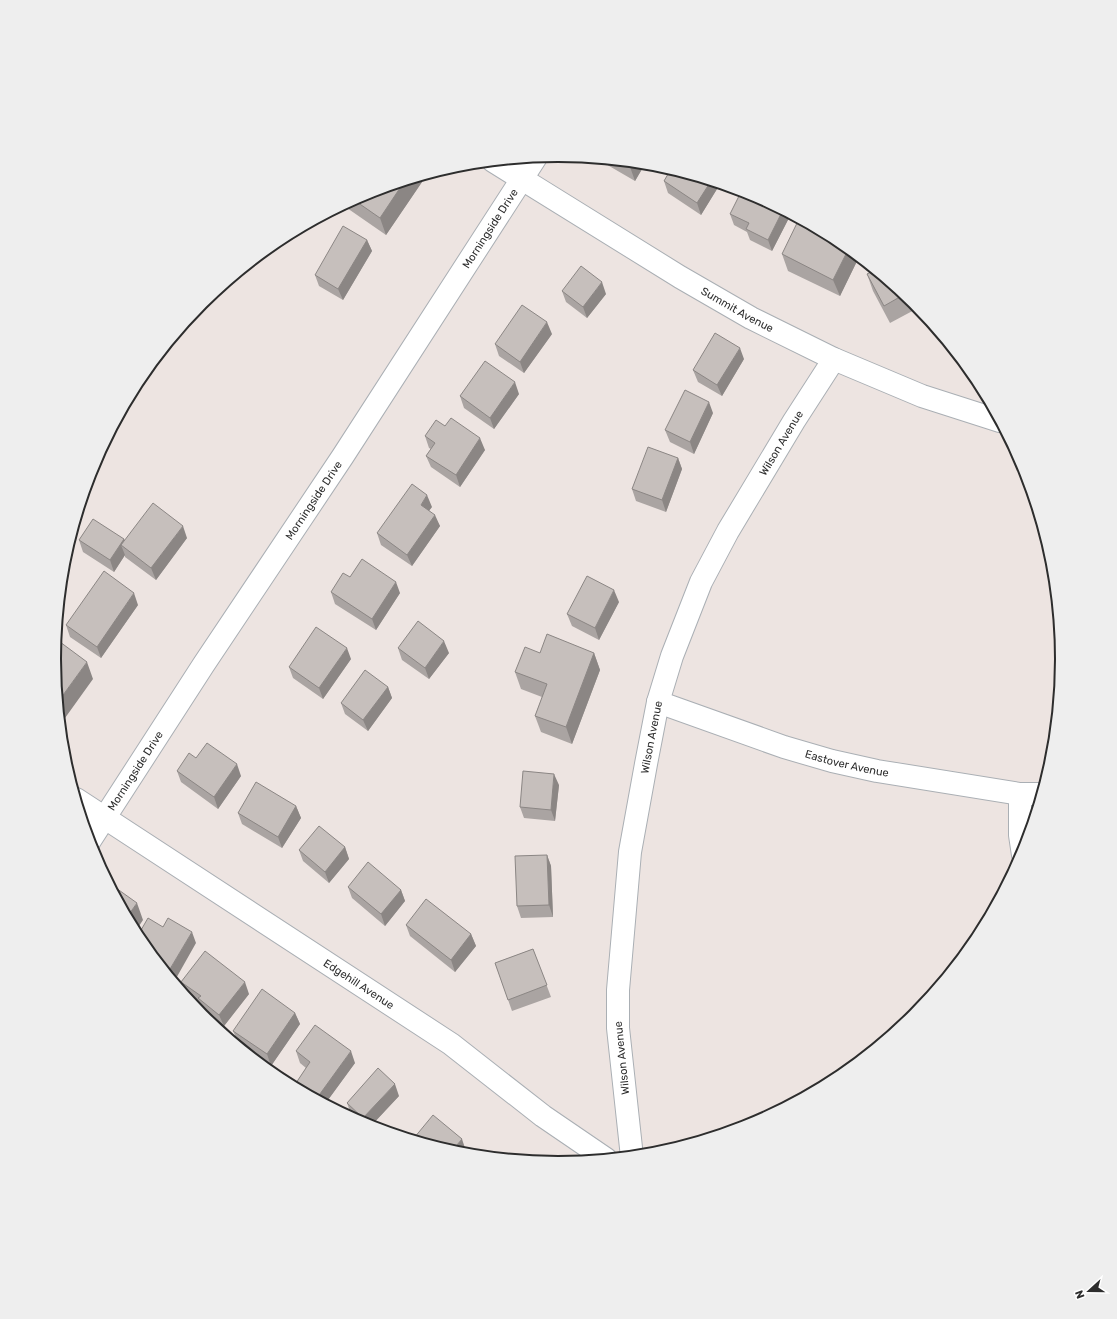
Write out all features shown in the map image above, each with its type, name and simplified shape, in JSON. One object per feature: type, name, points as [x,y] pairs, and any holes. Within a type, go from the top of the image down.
[{"type":"street","name":"Morningside Drive","points":[[93,835],[204,664],[347,450],[532,163]]},
{"type":"street","name":"Summit Avenue","points":[[500,165],[680,277],[744,314],[834,359],[922,396],[994,419]]},
{"type":"street","name":"Wilson Avenue","points":[[631,1151],[618,1028],[618,990],[630,852],[658,702],[672,656],[701,582],[728,531],[794,421],[834,359]]},
{"type":"street","name":"Eastover Avenue","points":[[658,702],[784,747],[832,761],[877,771],[1020,794],[1037,794]]},
{"type":"street","points":[[1020,794],[1021,842]]},
{"type":"street","name":"Edgehill Avenue","points":[[82,803],[451,1044],[543,1116],[600,1155]]},
{"type":"building","points":[[668,175],[708,185],[697,203],[664,181]]},
{"type":"building","points":[[400,188],[380,218],[359,204]]},
{"type":"building","points":[[739,196],[781,214],[768,240],[746,229],[749,223],[730,214]]},
{"type":"building","points":[[797,223],[846,254],[833,280],[782,254]]},
{"type":"building","points":[[343,226],[367,240],[338,289],[315,275]]},
{"type":"building","points":[[581,266],[602,282],[583,307],[562,291]]},
{"type":"building","points":[[870,272],[887,285],[899,297],[884,306],[867,274]]},
{"type":"building","points":[[522,305],[547,322],[520,362],[495,344]]},
{"type":"building","points":[[715,333],[740,348],[717,385],[693,370]]},
{"type":"building","points":[[485,361],[515,382],[490,418],[460,396]]},
{"type":"building","points":[[685,390],[709,402],[690,442],[665,430]]},
{"type":"building","points":[[451,418],[480,438],[456,475],[426,456],[435,443],[425,436],[436,420],[445,426]]},
{"type":"building","points":[[648,447],[678,458],[662,500],[632,489]]},
{"type":"building","points":[[412,484],[427,495],[421,505],[435,515],[407,555],[377,533]]},
{"type":"building","points":[[153,503],[183,526],[151,568],[121,545]]},
{"type":"building","points":[[93,519],[124,539],[110,560],[79,540]]},
{"type":"building","points":[[362,559],[396,582],[372,619],[331,592],[343,573],[350,577]]},
{"type":"building","points":[[104,571],[134,593],[97,647],[66,625]]},
{"type":"building","points":[[587,576],[614,590],[595,628],[567,614]]},
{"type":"building","points":[[418,621],[444,641],[425,668],[398,648]]},
{"type":"building","points":[[316,627],[347,648],[319,688],[289,667]]},
{"type":"building","points":[[547,634],[594,653],[566,727],[535,716],[547,684],[515,672],[525,647],[540,653]]},
{"type":"building","points":[[62,643],[87,662],[62,696]]},
{"type":"building","points":[[365,670],[388,687],[363,720],[341,703]]},
{"type":"building","points":[[207,743],[237,764],[214,797],[177,771],[189,753],[196,758]]},
{"type":"building","points":[[523,771],[554,774],[551,810],[520,807]]},
{"type":"building","points":[[256,782],[296,806],[278,837],[238,813]]},
{"type":"building","points":[[319,826],[345,847],[325,872],[299,850]]},
{"type":"building","points":[[547,855],[549,905],[517,906],[515,856]]},
{"type":"building","points":[[368,862],[401,890],[381,914],[348,887]]},
{"type":"building","points":[[117,889],[137,903],[130,912]]},
{"type":"building","points":[[426,899],[471,934],[451,960],[406,925]]},
{"type":"building","points":[[148,918],[163,927],[168,918],[192,932],[170,969],[141,930]]},
{"type":"building","points":[[533,949],[547,985],[508,1000],[495,963]]},
{"type":"building","points":[[205,951],[245,982],[219,1015],[198,998],[201,996],[181,982]]},
{"type":"building","points":[[262,989],[295,1013],[267,1054],[233,1031]]},
{"type":"building","points":[[315,1025],[351,1051],[319,1095],[297,1082],[310,1062],[296,1051]]},
{"type":"building","points":[[378,1068],[395,1084],[364,1117],[347,1103]]},
{"type":"building","points":[[433,1115],[462,1139],[456,1146],[416,1136]]}]
